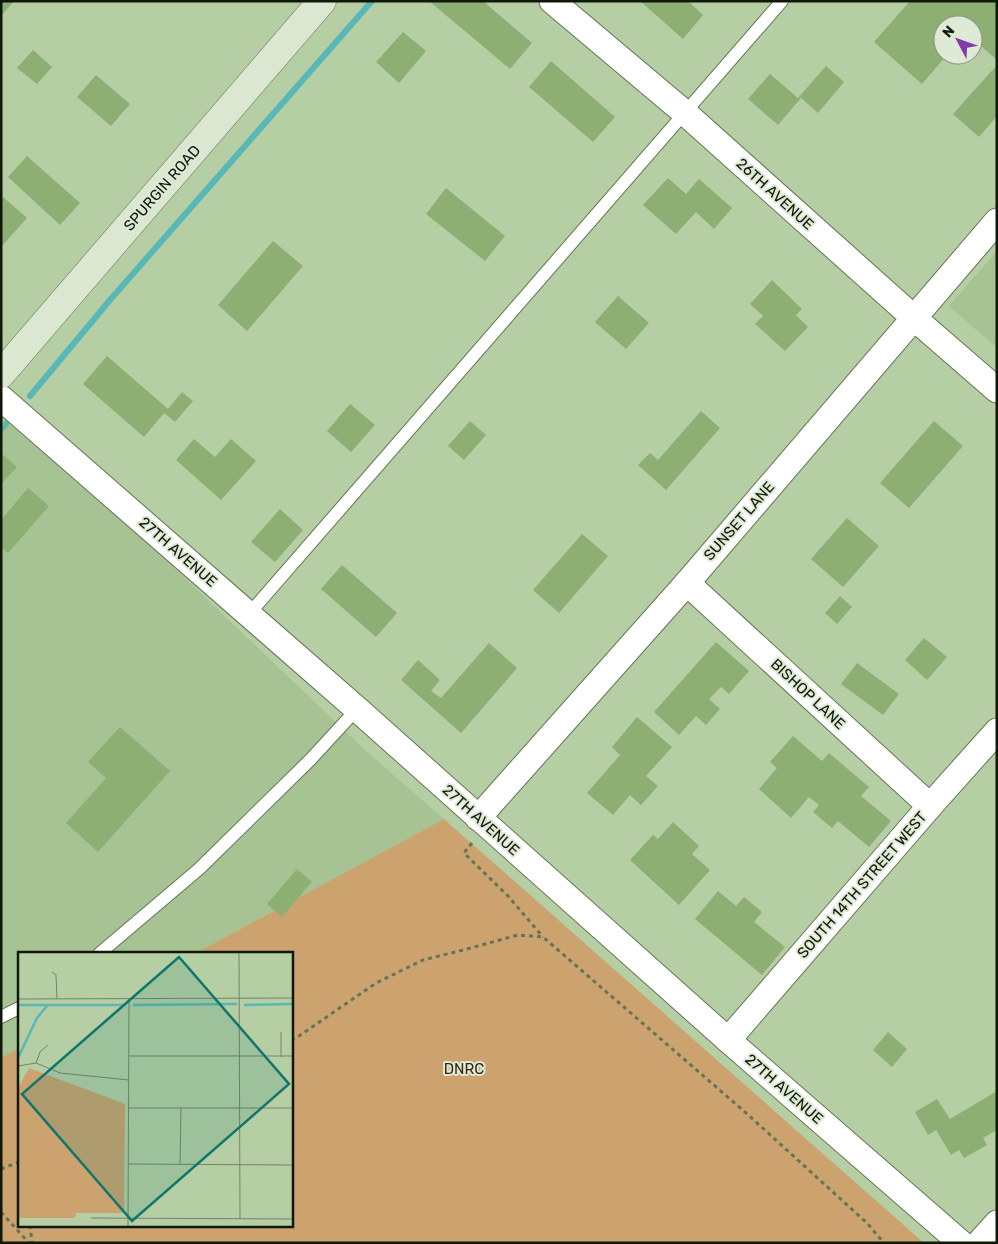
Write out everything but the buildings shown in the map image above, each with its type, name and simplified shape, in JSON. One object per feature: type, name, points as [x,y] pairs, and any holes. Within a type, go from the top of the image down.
[{"type":"street","name":"SPURGIN ROAD","points":[[1,374],[322,1]]},
{"type":"street","name":"26TH AVENUE","points":[[552,1],[685,113],[997,390]]},
{"type":"street","name":"SUNSET LANE","points":[[482,822],[997,221]]},
{"type":"street","name":"27TH AVENUE","points":[[1,398],[357,709],[728,1040],[961,1243]]},
{"type":"street","name":"BISHOP LANE","points":[[687,583],[930,806]]},
{"type":"street","name":"SOUTH 14TH STREET WEST","points":[[728,1040],[997,731]]},
{"type":"street","points":[[979,1243],[997,1223]]},
{"type":"lane","points":[[249,614],[782,1]]},
{"type":"lane","points":[[101,952],[199,869],[310,760],[357,709]]},
{"type":"lane","points":[[1,1016],[18,1008]]},
{"type":"path","points":[[482,822],[464,853],[508,896],[543,937],[745,1112],[867,1223],[884,1243]]},
{"type":"path","points":[[292,1040],[376,983],[422,960],[518,935],[543,937]]},
{"type":"path","points":[[1,1169],[18,1162]]},
{"type":"path","points":[[1,1212],[30,1243]]},
{"type":"path","points":[[30,1226],[30,1243]]},
{"type":"shaded area","points":[[997,251],[997,348],[949,306]]},
{"type":"shaded area","points":[[1,415],[117,513],[367,752],[444,819],[198,952],[18,952],[18,1049],[1,1058]]},
{"type":"green space","name":"DNRC","points":[[444,819],[924,1243],[1,1243],[1,1058],[18,1049],[18,1226],[292,1226],[292,952],[198,952]]},
{"type":"waterway","points":[[30,396],[110,300],[372,1]]},
{"type":"waterway","points":[[1,429],[6,424]]}]
